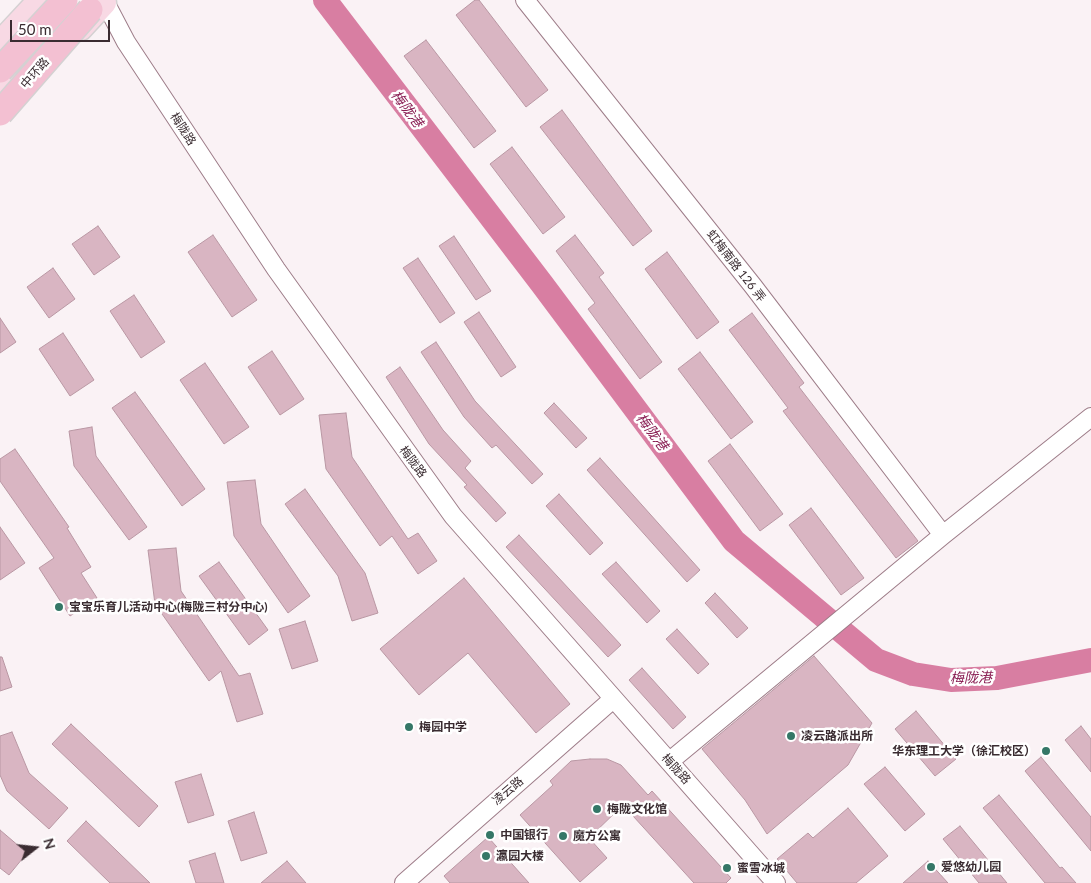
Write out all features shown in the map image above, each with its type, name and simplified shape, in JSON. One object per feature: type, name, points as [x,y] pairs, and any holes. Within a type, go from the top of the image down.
[{"type":"highway","points":[[0,71],[64,0]]},
{"type":"highway","name":"中环路","points":[[0,113],[99,2]]},
{"type":"main road","points":[[0,42],[39,0]]},
{"type":"main road","points":[[0,118],[7,96],[99,2]]},
{"type":"street","name":"虹梅南路 126 弄","points":[[525,0],[753,286],[943,535]]},
{"type":"street","name":"梅陇路","points":[[99,2],[276,269],[396,440],[453,516],[776,883]]},
{"type":"street","points":[[670,761],[943,535],[1091,417]]},
{"type":"street","name":"凌云路","points":[[404,883],[613,699]]},
{"type":"building","points":[[475,0],[479,0],[548,90],[526,107],[456,15]]},
{"type":"building","points":[[426,40],[496,131],[474,148],[404,56]]},
{"type":"building","points":[[562,110],[652,231],[633,246],[540,127]]},
{"type":"building","points":[[512,147],[565,217],[543,234],[490,164]]},
{"type":"building","points":[[98,226],[120,257],[94,275],[72,244]]},
{"type":"building","points":[[213,235],[257,300],[232,317],[188,252]]},
{"type":"building","points":[[575,235],[604,273],[599,277],[662,362],[640,379],[588,309],[595,303],[556,251]]},
{"type":"building","points":[[454,236],[491,291],[476,300],[439,246]]},
{"type":"building","points":[[667,252],[719,322],[697,339],[645,269]]},
{"type":"building","points":[[418,258],[455,313],[440,323],[403,268]]},
{"type":"building","points":[[53,268],[75,299],[49,318],[27,287]]},
{"type":"building","points":[[134,295],[165,342],[141,358],[110,311]]},
{"type":"building","points":[[479,312],[516,367],[501,377],[464,322]]},
{"type":"building","points":[[752,313],[804,383],[799,387],[918,541],[896,558],[783,411],[788,408],[729,330]]},
{"type":"building","points":[[0,318],[16,342],[0,353]]},
{"type":"building","points":[[63,333],[94,380],[70,396],[39,349]]},
{"type":"building","points":[[436,342],[475,401],[543,474],[532,484],[496,445],[492,448],[464,417],[421,352]]},
{"type":"building","points":[[272,351],[304,399],[280,415],[248,367]]},
{"type":"building","points":[[700,352],[753,422],[731,439],[678,369]]},
{"type":"building","points":[[205,363],[249,427],[224,444],[180,380]]},
{"type":"building","points":[[400,367],[443,430],[471,461],[465,468],[506,513],[496,522],[464,487],[467,485],[429,444],[386,377]]},
{"type":"building","points":[[135,392],[205,489],[182,506],[112,408]]},
{"type":"building","points":[[554,403],[587,438],[576,448],[544,413]]},
{"type":"building","points":[[346,413],[352,457],[408,539],[418,533],[437,561],[418,574],[392,536],[380,546],[326,469],[319,415]]},
{"type":"building","points":[[92,427],[96,456],[147,527],[129,540],[74,466],[69,431]]},
{"type":"building","points":[[730,444],[783,514],[760,531],[708,461]]},
{"type":"building","points":[[15,449],[69,527],[67,528],[91,567],[81,573],[97,598],[70,616],[39,568],[54,558],[0,481],[0,459]]},
{"type":"building","points":[[600,458],[700,570],[687,582],[587,470]]},
{"type":"building","points":[[255,480],[261,524],[310,596],[288,613],[234,536],[227,482]]},
{"type":"building","points":[[305,489],[365,573],[378,613],[352,621],[338,576],[285,504]]},
{"type":"building","points":[[559,494],[603,543],[590,555],[546,506]]},
{"type":"building","points":[[811,508],[864,578],[841,595],[789,525]]},
{"type":"building","points":[[0,527],[25,563],[0,580]]},
{"type":"building","points":[[519,535],[621,645],[608,657],[506,547]]},
{"type":"building","points":[[176,548],[181,591],[239,676],[250,673],[263,714],[237,722],[221,671],[209,681],[155,604],[148,550]]},
{"type":"building","points":[[219,562],[268,630],[249,645],[199,576]]},
{"type":"building","points":[[616,562],[660,611],[647,623],[602,574]]},
{"type":"building","points":[[464,578],[570,704],[536,733],[468,653],[419,695],[380,649]]},
{"type":"building","points":[[715,593],[748,628],[737,638],[705,603]]},
{"type":"building","points":[[305,621],[318,661],[292,669],[279,629]]},
{"type":"building","points":[[677,629],[709,664],[698,674],[666,639]]},
{"type":"building","name":"凌云路派出所","points":[[814,656],[872,723],[848,765],[767,834],[745,800],[702,749]]},
{"type":"building","points":[[0,657],[2,657],[12,687],[0,691]]},
{"type":"building","points":[[642,668],[686,717],[673,729],[629,680]]},
{"type":"building","points":[[916,711],[956,759],[935,776],[895,729]]},
{"type":"building","points":[[71,724],[158,806],[139,827],[52,744]]},
{"type":"building","points":[[1081,726],[1091,739],[1091,772],[1065,740]]},
{"type":"building","points":[[12,732],[29,773],[68,808],[49,829],[7,791],[0,775],[0,736]]},
{"type":"building","points":[[1041,757],[1091,817],[1091,851],[1025,771]]},
{"type":"building","points":[[607,759],[621,765],[648,795],[652,791],[731,878],[726,883],[694,883],[623,805],[589,838],[607,858],[580,882],[520,815],[553,785],[550,781],[571,761]]},
{"type":"building","points":[[885,767],[925,814],[905,831],[864,784]]},
{"type":"building","points":[[201,774],[214,815],[188,823],[175,782]]},
{"type":"building","points":[[999,795],[1060,868],[1062,867],[1076,883],[1045,883],[983,808]]},
{"type":"building","points":[[848,808],[888,856],[856,883],[797,883],[777,859],[808,833],[813,838]]},
{"type":"building","points":[[254,812],[267,853],[241,861],[228,821]]},
{"type":"building","points":[[86,821],[150,883],[110,883],[67,841]]},
{"type":"building","points":[[960,826],[1007,883],[979,883],[943,839]]},
{"type":"building","points":[[0,830],[27,853],[9,875],[0,868]]},
{"type":"building","name":"瀛园大楼","points":[[488,837],[529,883],[450,883],[444,876]]},
{"type":"building","points":[[215,853],[224,883],[196,883],[189,861]]},
{"type":"building","points":[[287,861],[306,883],[261,883]]},
{"type":"building","points":[[928,861],[948,883],[903,883]]},
{"type":"waterway","name":"梅陇港","points":[[325,0],[542,284],[734,541],[876,660],[913,674],[951,680],[997,678],[1091,660]]},
{"type":"place","name":"宝宝乐育儿活动中心(梅陇三村分中心)","points":[[59,607]]},
{"type":"place","name":"梅园中学","points":[[409,727]]},
{"type":"place","name":"凌云路派出所","points":[[791,736]]},
{"type":"place","name":"华东理工大学（徐汇校区）","points":[[1046,751]]},
{"type":"place","name":"梅陇文化馆","points":[[597,809]]},
{"type":"place","name":"中国银行","points":[[490,835]]},
{"type":"place","name":"魔方公寓","points":[[563,836]]},
{"type":"place","name":"瀛园大楼","points":[[486,856]]},
{"type":"place","name":"爱悠幼儿园","points":[[931,867]]},
{"type":"place","name":"蜜雪冰城","points":[[727,868]]}]
